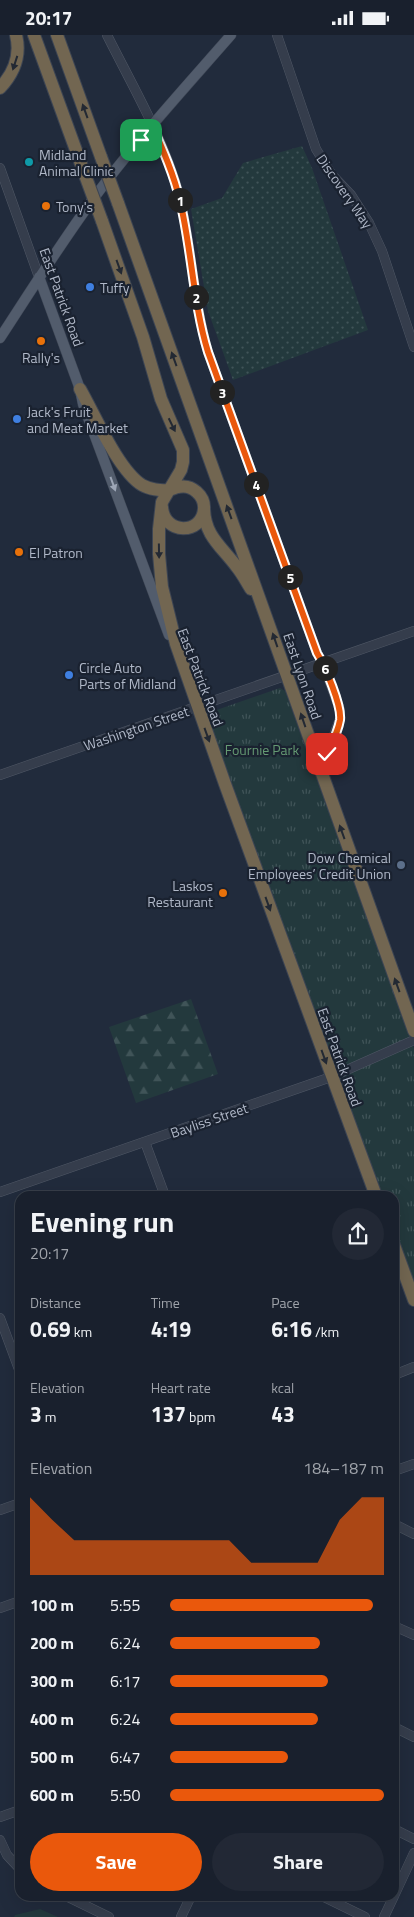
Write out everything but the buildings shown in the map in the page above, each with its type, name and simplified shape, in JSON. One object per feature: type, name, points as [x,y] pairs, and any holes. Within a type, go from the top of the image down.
[{"type":"highway","points":[[0,88],[16,64],[18,49],[16,35]]},
{"type":"highway","points":[[34,35],[141,329],[161,399],[183,450],[181,470],[162,502],[159,529],[161,579],[184,672]]},
{"type":"highway","name":"East Lyon Road","points":[[57,35],[246,557],[324,783],[414,1031]]},
{"type":"highway","points":[[80,389],[126,470],[136,481],[147,487],[170,491],[182,486],[195,490],[203,500],[204,520],[209,532],[236,565],[262,605]]},
{"type":"highway","points":[[96,439],[103,439],[110,443]]},
{"type":"highway","points":[[162,502],[162,511],[165,519],[172,525],[180,528],[188,528],[196,524],[202,517],[204,509]]},
{"type":"highway","name":"East Patrick Road","points":[[184,672],[374,1191]]},
{"type":"highway","points":[[399,1258],[414,1299]]},
{"type":"main road","points":[[0,338],[39,277],[92,201],[152,125],[231,35]]},
{"type":"main road","name":"East Patrick Road","points":[[39,277],[80,389],[83,404],[154,597],[184,672]]},
{"type":"street","points":[[107,35],[152,125],[170,169],[180,202],[198,313],[208,352],[317,653],[323,663],[340,710],[340,719],[327,754],[324,783]]},
{"type":"street","name":"Discovery Way","points":[[277,35],[316,149],[332,175],[351,195],[370,223],[382,251],[414,347]]},
{"type":"street","name":"East Patrick Road","points":[[0,168],[4,188],[39,277]]},
{"type":"street","name":"Washington Street","points":[[0,775],[414,631]]},
{"type":"street","name":"Bayliss Street","points":[[0,1193],[331,1077],[414,1040]]},
{"type":"street","points":[[145,1142],[163,1191]]},
{"type":"street","points":[[0,1318],[15,1358]]},
{"type":"street","points":[[399,1373],[414,1367]]},
{"type":"street","points":[[399,1469],[414,1464]]},
{"type":"street","points":[[0,1510],[15,1505]]},
{"type":"street","points":[[399,1526],[414,1534]]},
{"type":"street","points":[[0,1608],[15,1603]]},
{"type":"street","points":[[399,1628],[414,1635]]},
{"type":"street","points":[[399,1730],[414,1737]]},
{"type":"street","points":[[0,1817],[15,1812]]},
{"type":"street","points":[[399,1832],[414,1839]]},
{"type":"street","points":[[0,1840],[3,1857],[15,1865]]},
{"type":"street","points":[[399,1885],[414,1853]]},
{"type":"street","points":[[76,1901],[109,1917]]},
{"type":"street","points":[[181,1917],[189,1901]]},
{"type":"street","points":[[332,1901],[365,1917]]},
{"type":"street","points":[[384,1917],[392,1901]]},
{"type":"green space","points":[[302,146],[312,168],[368,330],[233,380],[208,311],[191,209],[222,198],[243,163]]},
{"type":"green space","name":"Fournie Park","points":[[280,688],[285,691],[414,1049],[414,1282],[399,1241],[399,1191],[381,1191],[207,717],[208,713]]},
{"type":"green space","points":[[191,999],[218,1074],[136,1103],[109,1027]]},
{"type":"green space","points":[[40,1909],[58,1917],[14,1917],[15,1915]]},
{"type":"place","name":"Midland Animal Clinic","points":[[29,162]]},
{"type":"place","name":"Tony's","points":[[46,206]]},
{"type":"place","name":"Tuffy","points":[[90,287]]},
{"type":"place","name":"Rally's","points":[[41,341]]},
{"type":"place","name":"Jack's Fruit and Meat Market","points":[[17,419]]},
{"type":"place","name":"El Patron","points":[[19,552]]},
{"type":"place","name":"Circle Auto Parts of Midland","points":[[69,675]]},
{"type":"place","name":"Dow Chemical Employees’ Credit Union","points":[[401,865]]},
{"type":"place","name":"Laskos Restaurant","points":[[223,893]]},
{"type":"route","points":[[141,140],[152,125],[167,160],[183,213],[200,324],[208,352],[317,653],[323,663],[340,710],[337,730],[327,754]]}]
